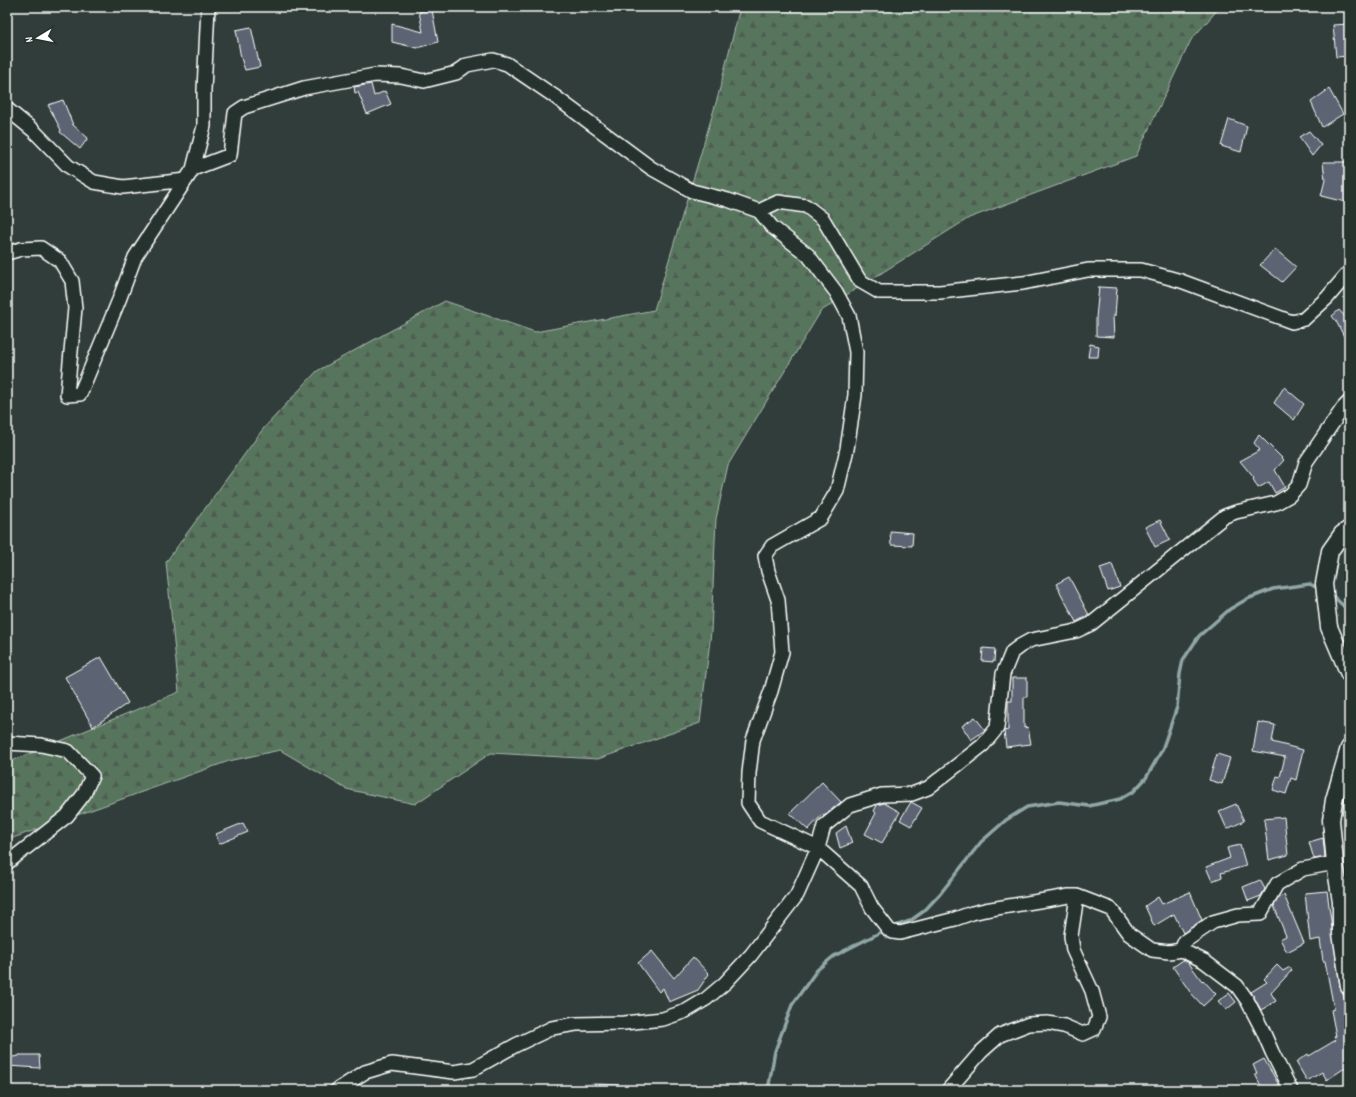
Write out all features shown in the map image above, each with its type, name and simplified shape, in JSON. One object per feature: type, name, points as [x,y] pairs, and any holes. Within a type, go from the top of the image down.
[{"type":"main road","points":[[1349,529],[1342,534],[1330,551],[1324,584],[1328,627],[1349,674]]},
{"type":"main road","points":[[1349,748],[1334,800],[1331,820],[1335,863],[1341,902],[1341,933],[1349,986]]},
{"type":"street","points":[[7,253],[21,249],[41,248],[60,261],[72,281],[75,308],[67,395],[80,394],[135,257],[193,169],[204,126],[208,7]]},
{"type":"street","points":[[193,169],[230,156],[234,113],[244,107],[304,88],[375,76],[401,76],[424,81],[456,73],[467,65],[493,60],[507,64],[664,176],[692,191],[728,200],[759,211],[772,227],[808,255],[836,292],[849,316],[856,352],[855,394],[847,449],[837,491],[821,518],[772,546],[765,556],[768,571],[778,600],[782,652],[771,692],[753,740],[749,773],[748,802],[760,821],[818,848],[861,886],[875,912],[889,930],[893,932],[900,933],[955,919],[972,913],[1060,896],[1077,896],[1111,909],[1129,934],[1152,950],[1169,952],[1181,950],[1204,961],[1238,986],[1262,1029],[1291,1090]]},
{"type":"street","points":[[7,109],[34,131],[68,166],[94,182],[123,187],[186,180]]},
{"type":"street","points":[[759,211],[778,202],[806,206],[824,220],[860,281],[879,292],[940,292],[1023,283],[1088,270],[1141,270],[1181,282],[1292,322],[1304,319],[1327,298],[1349,272]]},
{"type":"street","points":[[337,1090],[365,1072],[392,1064],[454,1072],[473,1069],[516,1045],[552,1028],[576,1024],[624,1023],[663,1019],[686,1011],[706,999],[725,983],[751,955],[797,895],[818,848],[824,826],[850,805],[882,795],[912,794],[928,788],[983,745],[996,728],[1003,674],[1012,652],[1031,640],[1076,631],[1091,624],[1225,516],[1276,503],[1290,495],[1299,485],[1306,462],[1343,408],[1349,402]]},
{"type":"street","points":[[7,743],[41,745],[68,751],[92,776],[84,794],[67,816],[7,863]]},
{"type":"street","points":[[1181,950],[1185,941],[1213,922],[1238,915],[1260,914],[1277,884],[1303,869],[1335,863]]},
{"type":"street","points":[[948,1090],[981,1052],[1000,1035],[1028,1024],[1041,1023],[1064,1026],[1083,1034],[1094,1029],[1099,1017],[1092,991],[1074,950],[1071,936],[1077,896]]},
{"type":"green space","points":[[740,7],[1220,7],[1191,40],[1136,156],[969,218],[821,311],[728,465],[716,519],[711,632],[700,723],[598,759],[491,753],[415,804],[346,789],[280,750],[229,761],[7,840],[7,763],[179,692],[166,562],[263,429],[317,371],[445,301],[535,332],[654,310],[718,96]]},
{"type":"building","points":[[432,10],[438,42],[417,48],[392,42],[392,24],[423,32],[419,12]]},
{"type":"building","points":[[1349,24],[1349,56],[1336,57],[1333,25]]},
{"type":"building","points":[[251,27],[260,67],[245,70],[241,58],[236,30]]},
{"type":"building","points":[[371,84],[374,96],[385,91],[391,104],[367,114],[358,92],[355,93],[354,87]]},
{"type":"building","points":[[1329,89],[1343,114],[1322,127],[1311,102]]},
{"type":"building","points":[[63,100],[73,125],[88,138],[80,149],[60,132],[61,130],[48,105]]},
{"type":"building","points":[[1229,119],[1247,126],[1241,152],[1221,146]]},
{"type":"building","points":[[1309,131],[1321,145],[1312,156],[1299,137]]},
{"type":"building","points":[[1323,162],[1348,162],[1349,203],[1321,196],[1325,180]]},
{"type":"building","points":[[1275,249],[1296,267],[1282,282],[1260,265]]},
{"type":"building","points":[[1099,287],[1117,288],[1115,316],[1113,316],[1114,337],[1096,336]]},
{"type":"building","points":[[1339,310],[1349,321],[1349,346],[1332,316]]},
{"type":"building","points":[[1090,344],[1099,346],[1098,357],[1088,357]]},
{"type":"building","points":[[1284,387],[1304,404],[1294,420],[1274,403]]},
{"type":"building","points":[[1259,435],[1284,460],[1275,470],[1285,487],[1275,493],[1269,482],[1258,488],[1253,479],[1254,478],[1240,461],[1260,450],[1254,443]]},
{"type":"building","points":[[1160,520],[1170,540],[1155,547],[1145,527]]},
{"type":"building","points":[[890,531],[913,533],[912,546],[891,545]]},
{"type":"building","points":[[1112,564],[1120,587],[1108,591],[1100,568]]},
{"type":"building","points":[[1069,577],[1089,615],[1076,622],[1056,584]]},
{"type":"building","points":[[983,648],[995,649],[994,662],[982,661]]},
{"type":"building","points":[[101,657],[128,703],[93,727],[65,677]]},
{"type":"building","points":[[1012,678],[1027,678],[1027,697],[1024,697],[1024,728],[1028,727],[1031,744],[1006,747],[1004,731],[1008,730],[1008,701],[1012,701]]},
{"type":"building","points":[[975,717],[985,730],[971,740],[962,726]]},
{"type":"building","points":[[1258,722],[1275,725],[1272,742],[1303,750],[1296,780],[1291,778],[1286,794],[1273,790],[1277,776],[1280,777],[1285,757],[1253,751]]},
{"type":"building","points":[[1217,754],[1230,758],[1222,784],[1209,780]]},
{"type":"building","points":[[822,782],[841,802],[824,816],[822,815],[808,830],[790,813]]},
{"type":"building","points":[[1345,795],[1349,796],[1349,814],[1342,814]]},
{"type":"building","points":[[911,802],[922,808],[911,826],[900,820]]},
{"type":"building","points":[[884,803],[900,812],[882,843],[865,834],[876,813],[874,811],[877,805]]},
{"type":"building","points":[[1236,804],[1244,821],[1227,829],[1219,811]]},
{"type":"building","points":[[1284,817],[1288,855],[1269,860],[1264,819]]},
{"type":"building","points":[[243,823],[248,832],[219,844],[216,834]]},
{"type":"building","points":[[846,826],[852,843],[840,848],[836,833]]},
{"type":"building","points":[[1323,838],[1325,857],[1314,859],[1309,842]]},
{"type":"building","points":[[1240,845],[1246,866],[1221,873],[1222,877],[1212,881],[1206,867],[1230,858],[1227,848]]},
{"type":"building","points":[[1260,880],[1265,889],[1261,896],[1248,901],[1243,887]]},
{"type":"building","points":[[1327,891],[1340,987],[1349,1016],[1349,1065],[1327,1080],[1322,1072],[1307,1081],[1296,1062],[1308,1054],[1309,1056],[1336,1040],[1334,1037],[1336,1036],[1331,1010],[1334,1009],[1325,961],[1323,961],[1320,939],[1310,941],[1305,893]]},
{"type":"building","points":[[1190,892],[1202,920],[1183,933],[1174,914],[1154,926],[1145,906],[1158,897],[1162,904]]},
{"type":"building","points":[[1284,895],[1304,943],[1287,952],[1280,939],[1286,936],[1274,906],[1279,897]]},
{"type":"building","points":[[652,951],[674,978],[693,957],[709,974],[698,990],[669,1002],[663,988],[659,992],[638,963]]},
{"type":"building","points":[[1183,960],[1188,962],[1202,981],[1203,980],[1216,994],[1203,1006],[1190,992],[1173,967]]},
{"type":"building","points":[[1277,965],[1283,971],[1290,967],[1292,970],[1271,993],[1276,1001],[1261,1010],[1251,992],[1267,982],[1264,979]]},
{"type":"building","points":[[1229,993],[1236,1002],[1226,1010],[1218,1001]]},
{"type":"building","points":[[19,1055],[39,1055],[40,1068],[7,1066],[7,1058]]},
{"type":"building","points":[[1264,1059],[1279,1085],[1270,1090],[1263,1090],[1255,1074],[1257,1073],[1253,1065]]},
{"type":"waterway","points":[[893,927],[910,921],[924,911],[940,894],[981,842],[1006,820],[1027,807],[1059,802],[1089,806],[1120,799],[1134,791],[1146,778],[1162,750],[1177,707],[1180,674],[1183,660],[1199,636],[1230,609],[1247,599],[1273,589],[1310,584],[1319,589]]},
{"type":"waterway","points":[[1335,598],[1349,611]]},
{"type":"waterway","points":[[768,1090],[775,1051],[792,1005],[817,970],[834,956],[885,930]]},
{"type":"waterway","points":[[566,1090],[595,1085],[617,1086],[640,1090]]}]
